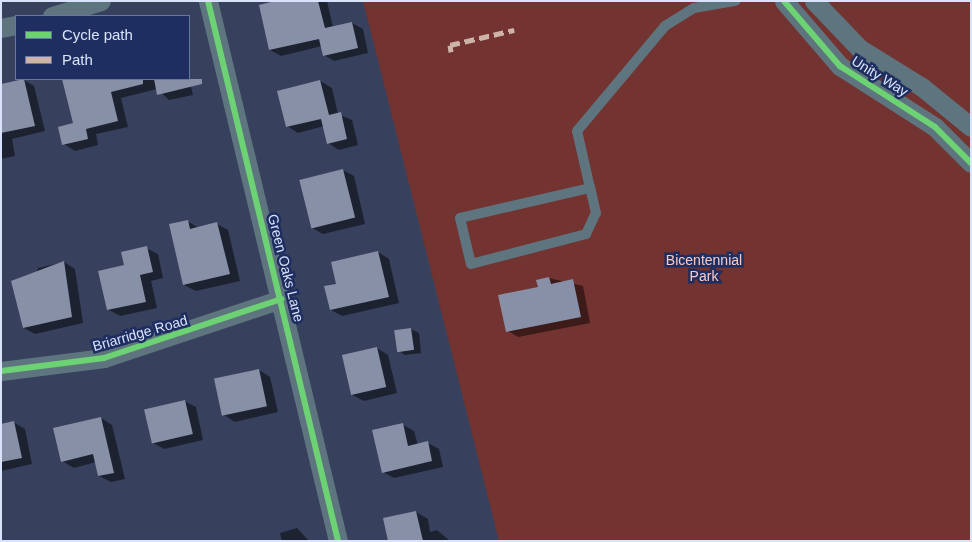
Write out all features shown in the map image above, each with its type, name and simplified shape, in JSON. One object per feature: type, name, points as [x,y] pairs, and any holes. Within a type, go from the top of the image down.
[{"type":"street","points":[[55,15],[101,1]]},
{"type":"street","name":"Green Oaks Lane","points":[[208,1],[338,541]]},
{"type":"street","name":"Unity Way","points":[[784,1],[840,66],[935,127],[971,163]]},
{"type":"street","name":"Unity Way","points":[[814,1],[858,48],[941,100],[971,127]]},
{"type":"street","points":[[1,28],[15,25]]},
{"type":"street","name":"Briarridge Road","points":[[1,371],[104,358],[281,299]]},
{"type":"lane","points":[[590,188],[460,218],[471,264],[586,234],[596,213],[577,131],[665,26],[694,8],[735,1]]},
{"type":"green space","name":"Bicentennial Park","points":[[363,1],[971,1],[971,541],[499,541]]},
{"type":"building","points":[[275,1],[318,1],[325,28],[352,22],[358,48],[323,56],[319,39],[269,50],[259,5]]},
{"type":"building","points":[[202,79],[202,84],[157,95],[154,80]]},
{"type":"building","points":[[24,80],[35,126],[1,133],[1,84]]},
{"type":"building","points":[[62,80],[143,80],[143,84],[111,92],[118,121],[86,129],[88,139],[62,145],[58,127],[73,123]]},
{"type":"building","points":[[320,80],[329,115],[341,112],[347,139],[327,144],[321,119],[286,127],[277,91]]},
{"type":"building","points":[[343,169],[355,218],[311,228],[299,180]]},
{"type":"building","points":[[188,220],[190,229],[217,222],[230,274],[183,285],[169,224]]},
{"type":"building","points":[[147,246],[153,272],[140,275],[146,302],[107,310],[98,271],[124,265],[121,252]]},
{"type":"building","points":[[378,251],[389,297],[330,310],[324,286],[336,284],[331,262]]},
{"type":"building","points":[[64,261],[72,317],[23,328],[11,281]]},
{"type":"building","points":[[549,277],[551,284],[573,279],[581,317],[506,332],[498,295],[538,287],[536,280]]},
{"type":"building","points":[[411,328],[414,350],[397,352],[394,330]]},
{"type":"building","points":[[377,347],[386,387],[351,395],[342,355]]},
{"type":"building","points":[[259,369],[267,406],[222,416],[214,379]]},
{"type":"building","points":[[185,400],[193,434],[152,444],[144,409]]},
{"type":"building","points":[[101,417],[114,473],[98,476],[93,454],[61,462],[53,428]]},
{"type":"building","points":[[14,421],[22,458],[1,462],[1,424]]},
{"type":"building","points":[[403,423],[408,446],[428,441],[432,461],[382,473],[372,430]]},
{"type":"building","points":[[416,511],[423,541],[388,541],[383,518]]},
{"type":"marked path","points":[[451,52],[450,45],[514,30]]},
{"type":"cycle path","points":[[208,1],[338,541]]},
{"type":"cycle path","points":[[784,1],[840,66],[935,127],[971,163]]},
{"type":"cycle path","points":[[1,371],[104,358],[281,299]]}]
